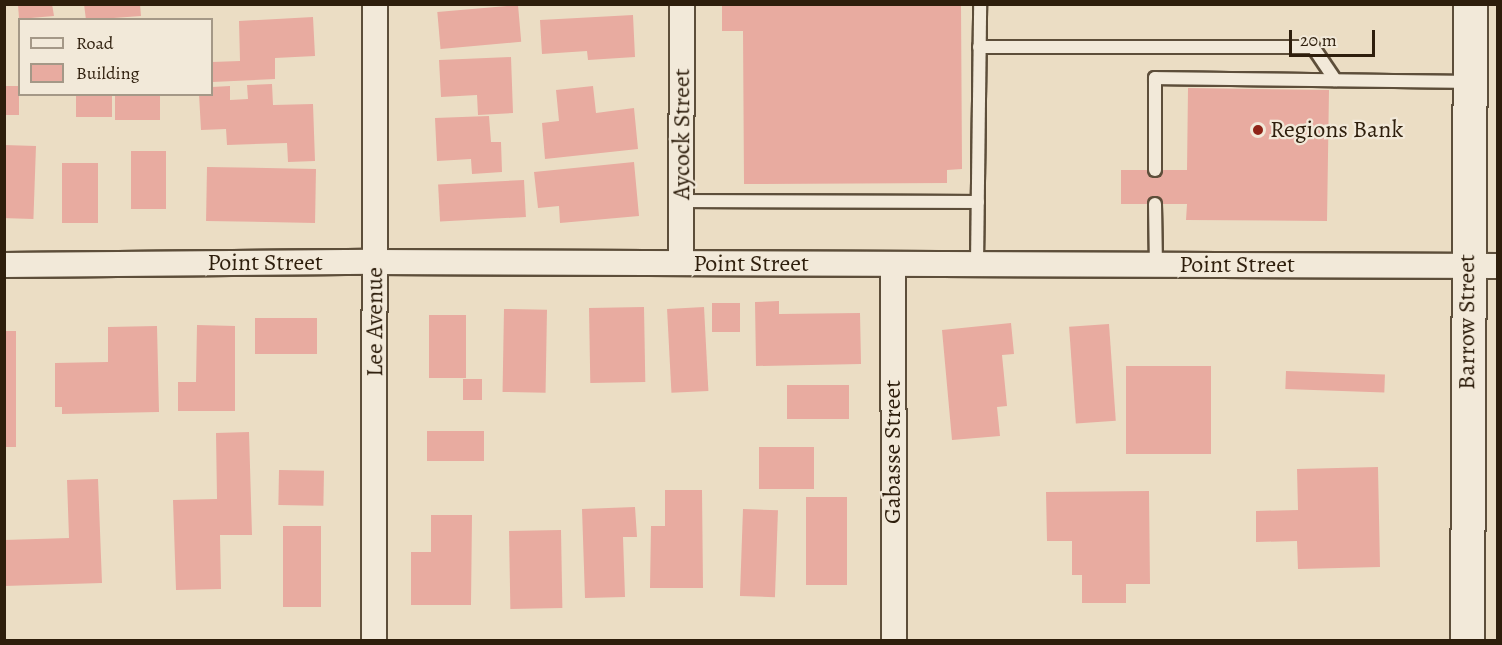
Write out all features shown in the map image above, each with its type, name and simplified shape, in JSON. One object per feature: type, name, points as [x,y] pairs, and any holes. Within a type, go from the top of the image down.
[{"type":"main road","name":"Barrow Street","points":[[1467,640],[1482,266],[1469,82],[1470,4]]},
{"type":"street","name":"Lee Avenue","points":[[374,640],[375,4]]},
{"type":"street","name":"Aycock Street","points":[[681,263],[682,4]]},
{"type":"street","name":"Point Street","points":[[4,265],[375,262],[1482,266]]},
{"type":"street","name":"Gabasse Street","points":[[893,264],[894,640]]},
{"type":"lane","points":[[977,264],[980,4]]},
{"type":"lane","points":[[979,47],[1313,47],[1335,80]]},
{"type":"lane","points":[[1155,170],[1155,78],[1469,82]]},
{"type":"lane","points":[[682,201],[978,202]]},
{"type":"lane","points":[[1155,204],[1155,265]]},
{"type":"building","points":[[18,4],[52,4],[54,16],[19,18]]},
{"type":"building","points":[[84,4],[140,4],[141,16],[86,18]]},
{"type":"building","points":[[722,4],[961,4],[962,169],[947,170],[947,183],[744,184],[743,31],[722,31]]},
{"type":"building","points":[[518,5],[521,42],[441,49],[437,12]]},
{"type":"building","points":[[633,15],[635,57],[588,60],[587,51],[542,54],[540,20]]},
{"type":"building","points":[[313,17],[315,56],[275,58],[275,79],[213,82],[213,62],[240,61],[239,21]]},
{"type":"building","points":[[511,57],[513,113],[478,115],[477,95],[441,97],[439,60]]},
{"type":"building","points":[[272,84],[273,105],[313,104],[315,161],[288,162],[287,143],[227,145],[226,129],[201,130],[199,96],[213,96],[213,87],[230,86],[230,100],[248,99],[247,85]]},
{"type":"building","points":[[4,86],[18,86],[19,115],[4,115]]},
{"type":"building","points":[[593,86],[596,113],[634,108],[638,149],[545,159],[542,123],[559,121],[556,90]]},
{"type":"building","name":"Regions Bank","points":[[1188,88],[1329,90],[1327,221],[1186,220],[1187,204],[1121,204],[1121,170],[1187,170]]},
{"type":"building","points":[[76,96],[112,96],[112,117],[76,117]]},
{"type":"building","points":[[115,96],[160,96],[160,120],[115,120]]},
{"type":"building","points":[[489,116],[491,142],[501,142],[502,172],[472,174],[471,159],[437,161],[435,118]]},
{"type":"building","points":[[4,145],[36,146],[33,219],[4,218]]},
{"type":"building","points":[[131,151],[166,151],[166,209],[131,209]]},
{"type":"building","points":[[634,162],[639,216],[560,223],[559,206],[538,208],[534,172]]},
{"type":"building","points":[[62,163],[98,163],[98,223],[62,223]]},
{"type":"building","points":[[207,167],[316,169],[315,223],[206,221]]},
{"type":"building","points":[[524,180],[526,217],[440,221],[438,185]]},
{"type":"building","points":[[779,301],[779,314],[860,313],[861,364],[756,366],[755,302]]},
{"type":"building","points":[[712,303],[740,303],[740,332],[712,332]]},
{"type":"building","points":[[644,307],[645,382],[590,383],[589,308]]},
{"type":"building","points":[[704,307],[708,391],[671,393],[667,309]]},
{"type":"building","points":[[504,309],[547,310],[546,393],[503,392]]},
{"type":"building","points":[[429,315],[466,315],[466,378],[429,378]]},
{"type":"building","points":[[255,318],[317,318],[317,354],[255,354]]},
{"type":"building","points":[[1011,323],[1014,354],[1002,355],[1007,406],[997,407],[1000,436],[952,440],[942,330]]},
{"type":"building","points":[[1109,324],[1116,421],[1076,424],[1069,327]]},
{"type":"building","points":[[197,325],[235,326],[235,411],[178,411],[178,382],[196,382]]},
{"type":"building","points":[[157,326],[159,412],[62,414],[62,407],[55,407],[55,363],[108,362],[108,327]]},
{"type":"building","points":[[4,331],[16,331],[16,447],[4,447]]},
{"type":"building","points":[[1126,366],[1211,366],[1211,454],[1126,454]]},
{"type":"building","points":[[1286,371],[1385,374],[1384,392],[1285,389]]},
{"type":"building","points":[[463,379],[482,379],[482,400],[463,400]]},
{"type":"building","points":[[787,385],[849,385],[849,419],[787,419]]},
{"type":"building","points":[[427,431],[484,431],[484,461],[427,461]]},
{"type":"building","points":[[249,432],[252,535],[220,535],[221,589],[176,590],[173,500],[217,499],[216,433]]},
{"type":"building","points":[[759,447],[814,447],[814,489],[759,489]]},
{"type":"building","points":[[1378,467],[1380,567],[1298,569],[1297,541],[1256,542],[1256,511],[1298,510],[1297,469]]},
{"type":"building","points":[[279,470],[324,471],[323,506],[278,505]]},
{"type":"building","points":[[98,479],[102,583],[4,586],[4,540],[69,538],[67,480]]},
{"type":"building","points":[[665,490],[702,490],[703,588],[650,588],[651,526],[665,526]]},
{"type":"building","points":[[1149,491],[1150,584],[1126,584],[1126,603],[1082,603],[1082,575],[1072,575],[1072,541],[1047,541],[1046,492]]},
{"type":"building","points":[[806,497],[847,497],[847,585],[806,585]]},
{"type":"building","points":[[635,507],[637,537],[623,537],[625,597],[585,598],[582,509]]},
{"type":"building","points":[[743,509],[778,510],[775,597],[740,596]]},
{"type":"building","points":[[431,515],[472,515],[471,605],[411,605],[411,552],[431,552]]},
{"type":"building","points":[[283,526],[321,526],[321,607],[283,607]]},
{"type":"building","points":[[561,530],[562,608],[510,609],[509,531]]},
{"type":"place","name":"Regions Bank","points":[[1258,130]]}]
